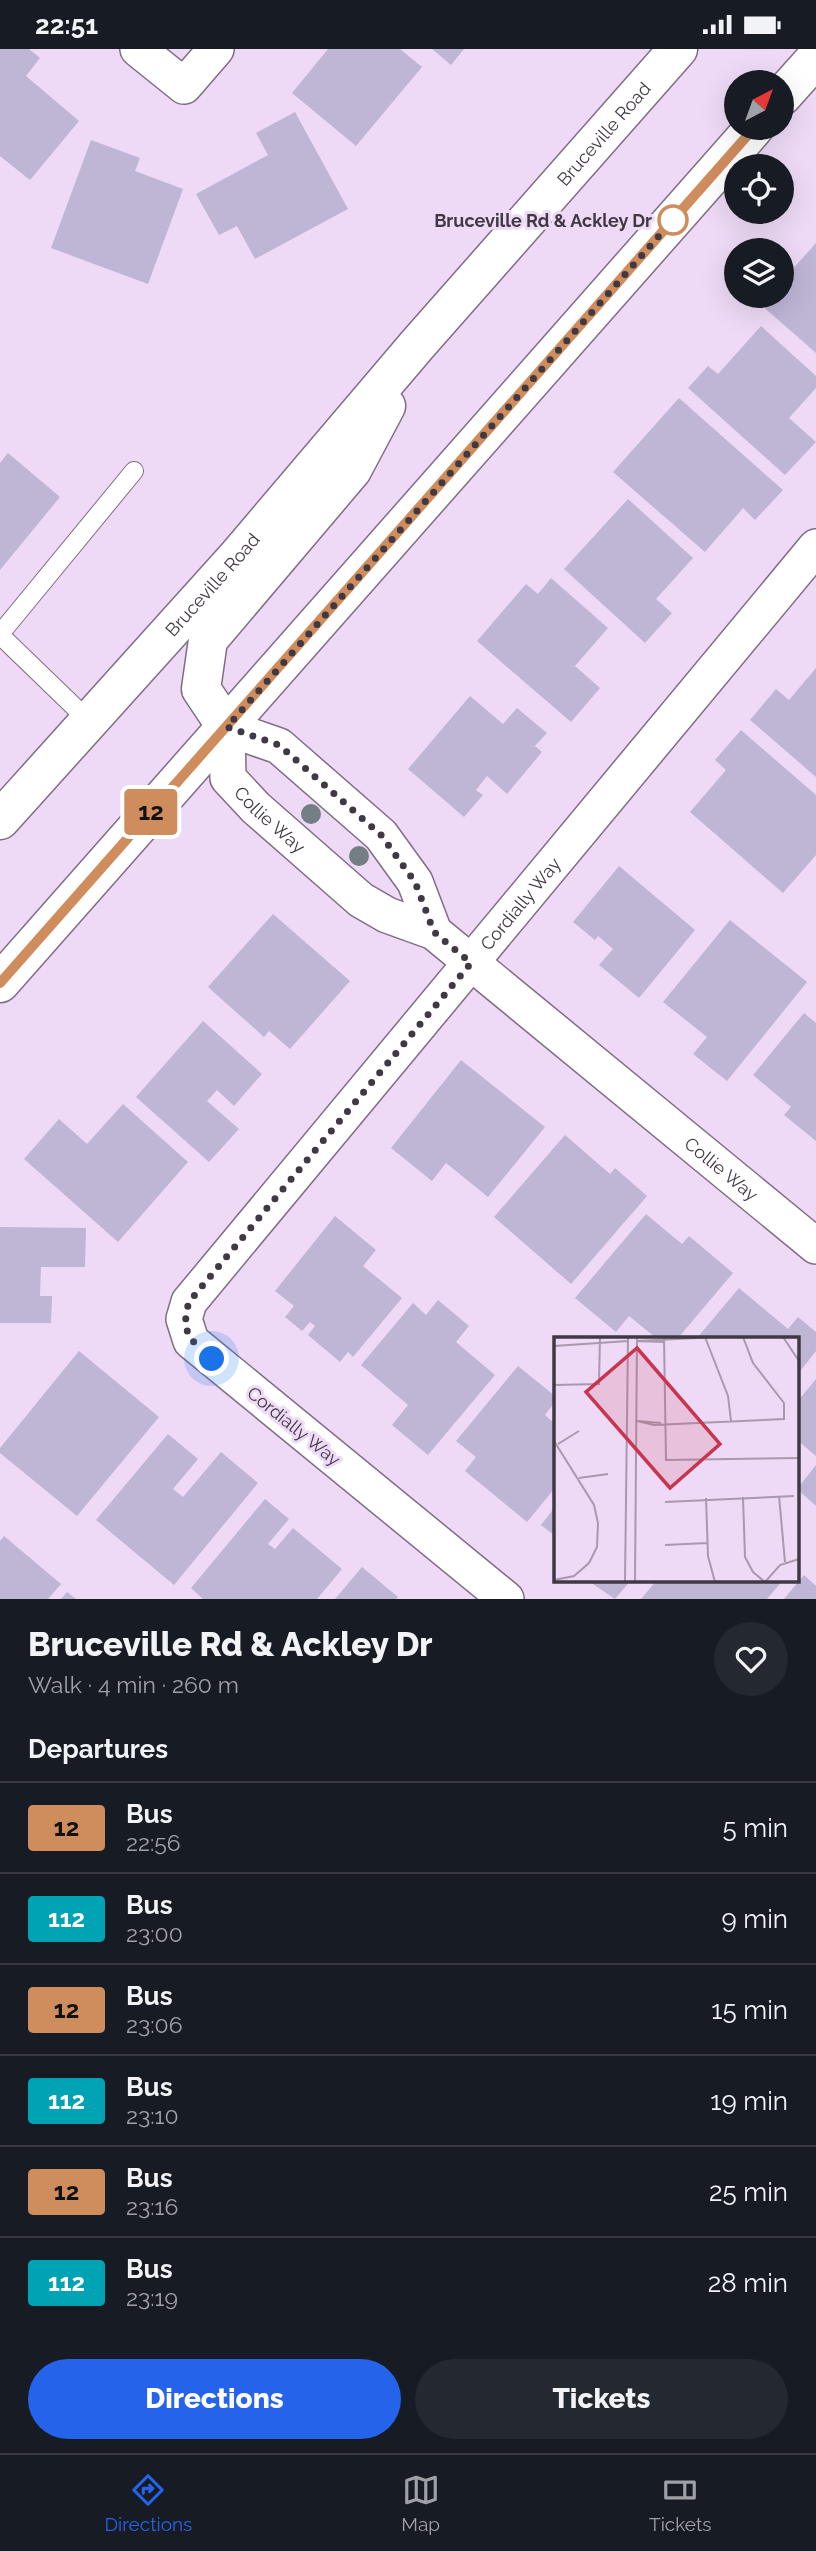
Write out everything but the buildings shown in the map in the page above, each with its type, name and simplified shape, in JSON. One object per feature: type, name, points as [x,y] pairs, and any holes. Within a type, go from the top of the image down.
[{"type":"main road","name":"Bruceville Road","points":[[0,820],[237,557],[417,345],[678,49]]},
{"type":"main road","points":[[794,83],[816,58]]},
{"type":"main road","points":[[0,983],[743,140]]},
{"type":"main road","name":"Bruceville Road","points":[[227,727],[201,689],[208,640],[352,470],[417,345]]},
{"type":"street","points":[[138,49],[184,86],[216,49]]},
{"type":"street","name":"Cordially Way","points":[[506,1599],[191,1341],[184,1319],[189,1302],[816,547]]},
{"type":"street","name":"Collie Way","points":[[434,932],[415,882],[381,835],[279,745],[227,727],[228,778],[256,808],[361,900],[387,915],[434,932],[816,1246]]},
{"type":"lane","points":[[89,721],[0,634],[134,471]]},
{"type":"bus line","name":"12","points":[[0,983],[743,140]]},
{"type":"place","name":"Bruceville Rd & Ackley Dr","points":[[673,220]]},
{"type":"route","points":[[212,1359],[191,1341],[184,1319],[189,1302],[471,963],[434,932],[415,882],[401,858],[381,835],[279,745],[227,727],[673,220]]}]
